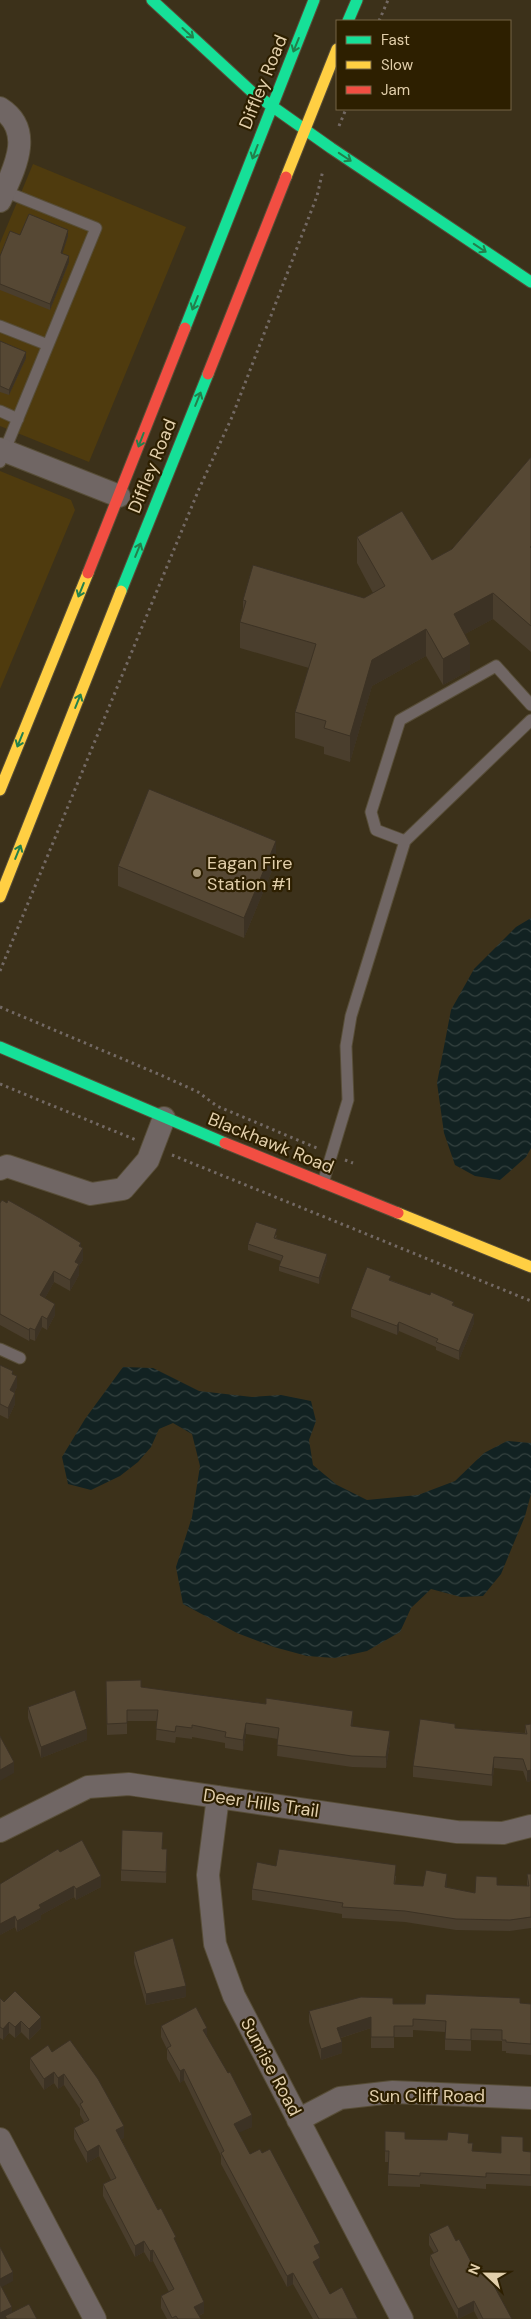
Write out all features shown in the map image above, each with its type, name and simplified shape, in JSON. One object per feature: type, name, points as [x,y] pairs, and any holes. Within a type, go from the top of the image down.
[{"type":"main road","points":[[152,0],[252,92],[330,148],[531,282]]},
{"type":"main road","name":"Diffley Road","points":[[0,790],[119,496],[314,0]]},
{"type":"main road","points":[[348,20],[357,0]]},
{"type":"main road","name":"Diffley Road","points":[[0,897],[336,52]]},
{"type":"main road","name":"Blackhawk Road","points":[[0,1048],[164,1118],[531,1267]]},
{"type":"street","points":[[2,196],[16,165],[20,137],[5,112]]},
{"type":"street","points":[[2,454],[119,496]]},
{"type":"street","points":[[0,1169],[8,1166],[90,1194],[123,1189],[148,1160],[164,1118]]},
{"type":"street","name":"Deer Hills Trail","points":[[0,1831],[88,1787],[129,1784],[456,1832],[504,1833],[531,1826]]},
{"type":"street","name":"Sunrise Road","points":[[218,1797],[208,1876],[215,1944],[234,1996],[402,2319]]},
{"type":"street","name":"Sun Cliff Road","points":[[298,2120],[340,2098],[393,2092],[531,2098]]},
{"type":"street","points":[[0,2139],[95,2319]]},
{"type":"lane","points":[[2,196],[96,228],[2,454]]},
{"type":"lane","points":[[0,326],[48,345]]},
{"type":"lane","points":[[0,411],[18,419]]},
{"type":"lane","points":[[405,841],[376,830],[371,812],[400,720],[496,666],[531,705]]},
{"type":"lane","points":[[323,1183],[348,1100],[346,1046],[351,1016],[405,841],[531,720]]},
{"type":"lane","points":[[0,1349],[20,1358]]},
{"type":"path","points":[[379,20],[388,0]]},
{"type":"path","points":[[0,971],[198,489],[232,417],[317,196],[330,148],[346,110]]},
{"type":"path","points":[[0,1007],[164,1076],[198,1092],[217,1106],[353,1163]]},
{"type":"path","points":[[0,1084],[531,1301]]},
{"type":"shaded area","points":[[33,164],[186,227],[89,462],[0,426],[0,243]]},
{"type":"shaded area","points":[[0,471],[71,500],[75,510],[0,689]]},
{"type":"water","points":[[531,918],[531,1148],[526,1157],[500,1180],[475,1176],[455,1165],[444,1133],[437,1083],[451,1010],[474,969],[516,927]]},
{"type":"water","points":[[123,1367],[153,1368],[199,1391],[252,1397],[281,1395],[311,1401],[316,1421],[309,1440],[313,1465],[337,1485],[367,1500],[418,1495],[455,1481],[484,1453],[507,1441],[531,1443],[531,1494],[525,1516],[501,1574],[483,1596],[461,1597],[431,1589],[411,1608],[400,1632],[367,1651],[335,1658],[307,1656],[274,1647],[237,1633],[183,1604],[176,1567],[192,1517],[200,1466],[192,1434],[173,1423],[159,1429],[151,1447],[138,1462],[120,1476],[91,1490],[68,1484],[62,1457],[85,1419]]},
{"type":"building","points":[[29,214],[68,230],[61,253],[69,256],[50,304],[0,284],[0,256],[10,231],[20,235]]},
{"type":"building","points":[[0,341],[26,352],[9,390],[0,386]]},
{"type":"building","points":[[531,457],[531,626],[493,593],[454,614],[470,644],[443,659],[426,629],[372,660],[350,736],[324,728],[326,721],[295,712],[316,644],[240,622],[246,601],[243,600],[253,565],[364,598],[385,586],[357,537],[402,511],[432,560],[452,549]]},
{"type":"building","name":"Eagan Fire Station #1","points":[[149,789],[276,841],[244,918],[118,866]]},
{"type":"building","points":[[2,1200],[7,1203],[8,1200],[40,1218],[81,1243],[79,1246],[83,1248],[75,1262],[79,1264],[70,1280],[54,1271],[40,1295],[55,1304],[47,1319],[42,1316],[35,1330],[30,1328],[29,1330],[0,1314],[0,1203]]},
{"type":"building","points":[[256,1222],[277,1229],[274,1238],[327,1254],[319,1278],[279,1266],[283,1256],[248,1244]]},
{"type":"building","points":[[367,1267],[391,1276],[389,1280],[430,1295],[431,1292],[454,1302],[452,1305],[474,1314],[459,1351],[436,1342],[438,1339],[399,1322],[397,1326],[351,1309]]},
{"type":"building","points":[[0,1365],[13,1371],[12,1374],[17,1376],[10,1390],[15,1393],[8,1408],[0,1404]]},
{"type":"building","points":[[141,1680],[141,1687],[266,1704],[266,1698],[353,1711],[351,1726],[390,1731],[386,1757],[352,1756],[277,1745],[279,1728],[246,1723],[243,1740],[225,1737],[226,1732],[192,1725],[192,1728],[176,1726],[175,1732],[156,1729],[158,1710],[127,1710],[127,1723],[107,1724],[106,1681]]},
{"type":"building","points":[[75,1690],[87,1729],[41,1747],[28,1707]]},
{"type":"building","points":[[420,1719],[455,1724],[455,1728],[527,1734],[525,1725],[531,1724],[531,1770],[527,1771],[523,1759],[494,1757],[492,1775],[413,1766]]},
{"type":"building","points":[[0,1736],[14,1762],[0,1770]]},
{"type":"building","points":[[122,1830],[163,1832],[162,1849],[167,1849],[166,1872],[121,1870]]},
{"type":"building","points":[[82,1840],[101,1876],[76,1889],[74,1886],[39,1905],[41,1908],[17,1921],[15,1916],[0,1924],[0,1884],[58,1849],[60,1852]]},
{"type":"building","points":[[279,1849],[396,1865],[394,1884],[423,1886],[426,1870],[447,1874],[445,1887],[475,1893],[476,1876],[497,1877],[497,1885],[529,1886],[527,1874],[531,1874],[531,1917],[510,1920],[456,1919],[405,1911],[342,1907],[343,1903],[252,1889],[257,1862],[276,1866]]},
{"type":"building","points":[[173,1938],[186,1986],[146,1994],[134,1952]]},
{"type":"building","points":[[15,1991],[41,2017],[29,2029],[21,2021],[15,2027],[9,2022],[3,2029],[0,2027],[0,1998],[4,2002]]},
{"type":"building","points":[[426,1994],[520,1998],[520,2003],[531,2004],[531,2044],[506,2042],[506,2040],[502,2040],[502,2030],[471,2029],[471,2040],[445,2039],[446,2021],[413,2019],[413,2026],[394,2026],[394,2037],[371,2037],[371,2017],[337,2028],[342,2042],[321,2049],[309,2011],[361,1997],[393,1998],[393,2004],[425,2004]]},
{"type":"building","points":[[196,2007],[207,2028],[203,2030],[228,2073],[230,2072],[252,2115],[234,2124],[250,2154],[260,2149],[262,2153],[270,2149],[320,2243],[314,2246],[320,2258],[313,2262],[330,2294],[342,2287],[358,2319],[319,2319],[293,2273],[287,2276],[221,2153],[224,2151],[184,2069],[180,2071],[167,2048],[171,2046],[161,2026]]},
{"type":"building","points":[[70,2040],[98,2079],[124,2126],[116,2130],[158,2210],[161,2208],[176,2237],[174,2238],[204,2302],[194,2307],[201,2319],[178,2319],[176,2316],[172,2318],[161,2296],[174,2289],[153,2250],[150,2251],[144,2241],[135,2246],[103,2184],[116,2178],[99,2145],[87,2152],[74,2128],[89,2120],[80,2104],[83,2102],[64,2074],[58,2078],[54,2072],[44,2079],[30,2058],[48,2045],[52,2052]]},
{"type":"building","points":[[385,2131],[405,2132],[405,2139],[447,2140],[448,2132],[469,2134],[468,2143],[473,2143],[472,2151],[501,2153],[501,2136],[523,2137],[523,2151],[531,2152],[531,2175],[486,2173],[486,2177],[420,2173],[420,2176],[388,2174],[389,2151],[385,2151]]},
{"type":"building","points":[[448,2225],[456,2241],[459,2239],[478,2275],[486,2271],[512,2319],[483,2319],[474,2301],[458,2309],[430,2255],[438,2251],[429,2234]]},
{"type":"building","points":[[0,2247],[13,2272],[0,2279]]},
{"type":"building","points":[[0,2284],[12,2307],[0,2313]]},
{"type":"building","points":[[29,2304],[37,2319],[7,2319],[5,2316]]},
{"type":"traffic: fast","points":[[152,0],[252,92],[331,148],[531,282]]},
{"type":"traffic: fast","points":[[185,328],[314,0]]},
{"type":"traffic: fast","points":[[348,20],[357,0]]},
{"type":"traffic: fast","points":[[121,591],[208,374]]},
{"type":"traffic: fast","points":[[0,1047],[225,1143]]},
{"type":"traffic: slow","points":[[286,177],[336,52]]},
{"type":"traffic: slow","points":[[0,790],[88,573]]},
{"type":"traffic: slow","points":[[0,897],[121,591]]},
{"type":"traffic: slow","points":[[398,1213],[531,1267]]},
{"type":"traffic: jam","points":[[208,374],[286,177]]},
{"type":"traffic: jam","points":[[88,573],[185,328]]},
{"type":"traffic: jam","points":[[225,1143],[398,1213]]},
{"type":"place","name":"Eagan Fire Station #1","points":[[197,873]]}]
